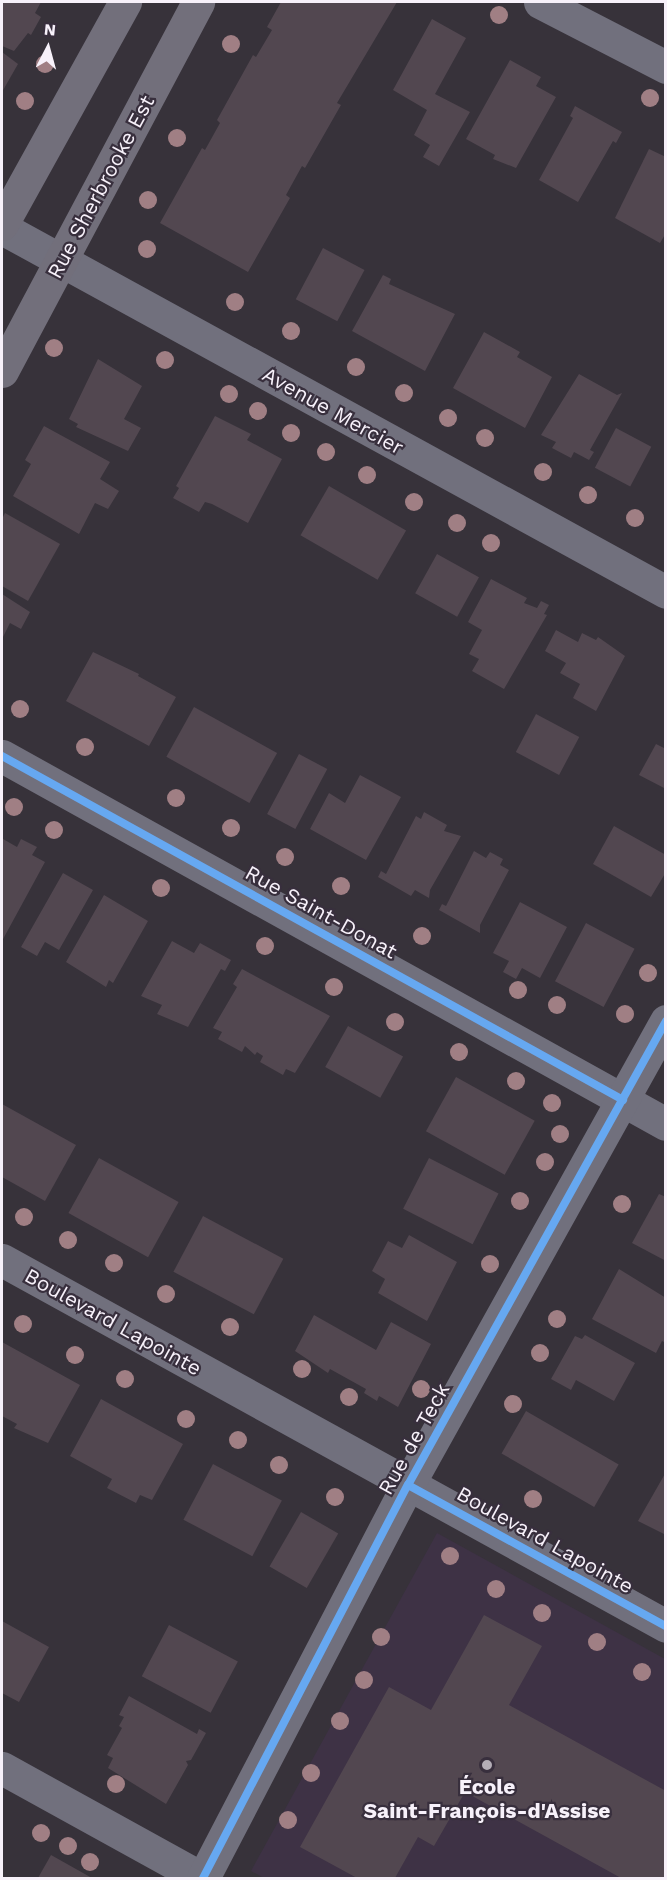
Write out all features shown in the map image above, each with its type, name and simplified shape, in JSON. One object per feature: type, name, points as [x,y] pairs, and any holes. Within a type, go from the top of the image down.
[{"type":"main road","points":[[2,224],[125,2]]},
{"type":"main road","name":"Rue Sherbrooke Est","points":[[2,371],[62,263],[198,2]]},
{"type":"street","points":[[540,2],[666,67]]},
{"type":"street","name":"Avenue Mercier","points":[[2,228],[62,263],[666,592]]},
{"type":"street","name":"Rue Saint-Donat","points":[[2,756],[666,1124]]},
{"type":"street","name":"Rue de Teck","points":[[202,1878],[408,1485],[666,1021]]},
{"type":"street","name":"Boulevard Lapointe","points":[[2,1260],[666,1626]]},
{"type":"street","points":[[2,1768],[202,1878]]},
{"type":"shaded area","name":"École Saint-François-d'Assise","points":[[437,1533],[665,1659],[665,1878],[264,1878],[251,1871]]},
{"type":"building","points":[[2,2],[41,2],[35,13],[41,17],[31,35],[28,33],[14,51],[2,46]]},
{"type":"building","points":[[281,2],[397,2],[337,103],[341,105],[305,168],[302,166],[286,195],[290,198],[248,272],[160,223],[202,148],[205,150],[220,123],[217,120],[253,55],[256,57],[272,30],[267,27]]},
{"type":"building","points":[[432,19],[466,38],[435,94],[470,112],[439,166],[423,157],[430,145],[414,135],[427,110],[393,90]]},
{"type":"building","points":[[2,52],[18,64],[2,92]]},
{"type":"building","points":[[510,60],[541,77],[536,86],[556,97],[516,168],[493,159],[495,155],[466,139]]},
{"type":"building","points":[[575,106],[622,132],[616,143],[613,141],[578,202],[539,180],[573,118],[570,116]]},
{"type":"building","points":[[649,149],[666,157],[666,233],[660,243],[615,218]]},
{"type":"building","points":[[323,248],[364,270],[337,321],[296,299]]},
{"type":"building","points":[[383,275],[391,279],[389,284],[455,314],[425,371],[352,331]]},
{"type":"building","points":[[484,332],[520,352],[517,357],[552,377],[525,428],[453,388]]},
{"type":"building","points":[[98,359],[142,386],[124,419],[141,428],[128,451],[76,427],[78,424],[69,419]]},
{"type":"building","points":[[579,374],[617,395],[622,393],[590,450],[594,452],[589,460],[574,452],[571,458],[552,448],[556,442],[541,435]]},
{"type":"building","points":[[215,416],[251,434],[247,440],[282,459],[248,523],[212,504],[205,502],[199,512],[173,498],[179,488],[176,486]]},
{"type":"building","points":[[44,426],[110,462],[100,479],[119,491],[108,509],[95,503],[79,534],[13,496],[31,464],[25,460]]},
{"type":"building","points":[[616,428],[651,447],[630,487],[595,468]]},
{"type":"building","points":[[329,486],[406,530],[378,580],[301,535]]},
{"type":"building","points":[[5,513],[60,544],[28,601],[2,586],[2,519]]},
{"type":"building","points":[[437,554],[479,577],[457,617],[415,593]]},
{"type":"building","points":[[491,579],[527,598],[524,603],[537,608],[541,601],[549,605],[544,614],[547,615],[504,689],[472,671],[479,659],[469,654],[482,630],[468,622]]},
{"type":"building","points":[[2,594],[30,612],[21,629],[10,623],[2,639]]},
{"type":"building","points":[[556,630],[578,642],[582,633],[596,640],[598,637],[625,656],[596,711],[573,698],[580,684],[560,673],[566,663],[545,651]]},
{"type":"building","points":[[93,652],[139,674],[138,676],[176,697],[149,746],[66,701]]},
{"type":"building","points":[[194,707],[277,753],[249,803],[166,757]]},
{"type":"building","points":[[536,714],[579,737],[559,775],[516,752]]},
{"type":"building","points":[[656,744],[666,749],[666,789],[639,775]]},
{"type":"building","points":[[299,754],[327,769],[295,829],[267,814]]},
{"type":"building","points":[[360,775],[401,797],[366,860],[310,829],[329,793],[345,803]]},
{"type":"building","points":[[424,812],[447,825],[444,831],[461,836],[430,890],[429,898],[415,890],[411,896],[378,877],[381,871],[386,874],[416,816],[421,819]]},
{"type":"building","points":[[614,826],[666,855],[666,872],[651,897],[593,864]]},
{"type":"building","points":[[3,839],[17,847],[21,839],[37,847],[32,855],[45,862],[2,941]]},
{"type":"building","points":[[474,851],[486,858],[490,852],[503,859],[500,865],[509,870],[480,925],[480,933],[439,910],[442,904],[446,906]]},
{"type":"building","points":[[63,873],[93,890],[59,950],[45,942],[37,956],[21,947]]},
{"type":"building","points":[[104,895],[148,921],[113,983],[109,980],[106,987],[66,962]]},
{"type":"building","points":[[520,902],[567,927],[540,978],[522,968],[516,979],[503,972],[509,961],[493,953]]},
{"type":"building","points":[[586,923],[635,949],[604,1007],[555,981]]},
{"type":"building","points":[[172,941],[194,953],[200,943],[231,960],[225,971],[221,969],[188,1027],[157,1014],[162,1005],[141,996]]},
{"type":"building","points":[[242,969],[330,1016],[295,1073],[286,1069],[283,1075],[260,1062],[263,1056],[257,1052],[255,1055],[245,1046],[242,1052],[218,1039],[222,1032],[213,1028],[237,987],[233,984]]},
{"type":"building","points":[[348,1026],[403,1057],[380,1098],[325,1067]]},
{"type":"building","points":[[456,1077],[535,1121],[505,1175],[426,1131]]},
{"type":"building","points":[[2,1104],[76,1145],[45,1201],[2,1177]]},
{"type":"building","points":[[99,1158],[179,1202],[148,1257],[68,1213]]},
{"type":"building","points":[[429,1158],[498,1193],[473,1244],[403,1209]]},
{"type":"building","points":[[659,1194],[666,1197],[666,1261],[632,1243]]},
{"type":"building","points":[[203,1216],[283,1259],[254,1314],[173,1272]]},
{"type":"building","points":[[409,1235],[457,1262],[427,1321],[378,1293],[385,1279],[372,1271],[388,1241],[402,1248]]},
{"type":"building","points":[[619,1269],[666,1298],[666,1343],[662,1341],[656,1353],[592,1319]]},
{"type":"building","points":[[314,1315],[376,1350],[391,1322],[431,1344],[398,1407],[379,1396],[377,1401],[364,1393],[366,1389],[330,1369],[328,1373],[295,1351]]},
{"type":"building","points":[[585,1335],[635,1363],[614,1401],[576,1380],[571,1390],[551,1379],[575,1336],[582,1339]]},
{"type":"building","points":[[2,1342],[80,1385],[48,1443],[14,1428],[17,1424],[2,1416]]},
{"type":"building","points":[[101,1399],[183,1444],[152,1500],[140,1495],[136,1503],[107,1488],[112,1479],[70,1456]]},
{"type":"building","points":[[526,1411],[619,1464],[594,1507],[502,1453]]},
{"type":"building","points":[[213,1464],[282,1501],[252,1556],[183,1520]]},
{"type":"building","points":[[666,1472],[666,1535],[638,1521]]},
{"type":"building","points":[[301,1512],[338,1534],[307,1588],[270,1567]]},
{"type":"building","points":[[484,1615],[542,1646],[509,1705],[666,1791],[666,1878],[621,1878],[465,1792],[434,1846],[418,1837],[395,1878],[357,1878],[300,1847],[389,1687],[431,1710]]},
{"type":"building","points":[[2,1621],[49,1647],[19,1702],[2,1693]]},
{"type":"building","points":[[169,1625],[238,1662],[211,1713],[142,1676]]},
{"type":"building","points":[[129,1696],[197,1734],[199,1729],[206,1733],[191,1760],[186,1761],[188,1765],[166,1804],[108,1768],[113,1758],[107,1755],[122,1728],[119,1726],[124,1717],[119,1715]]},
{"type":"building","points":[[51,1855],[92,1878],[38,1878]]},
{"type":"cycle path","points":[[2,756],[623,1100]]},
{"type":"cycle path","points":[[203,1878],[408,1485],[666,1021]]},
{"type":"cycle path","points":[[408,1485],[666,1626]]},
{"type":"place","name":"École Saint-François-d'Assise","points":[[487,1765]]}]
